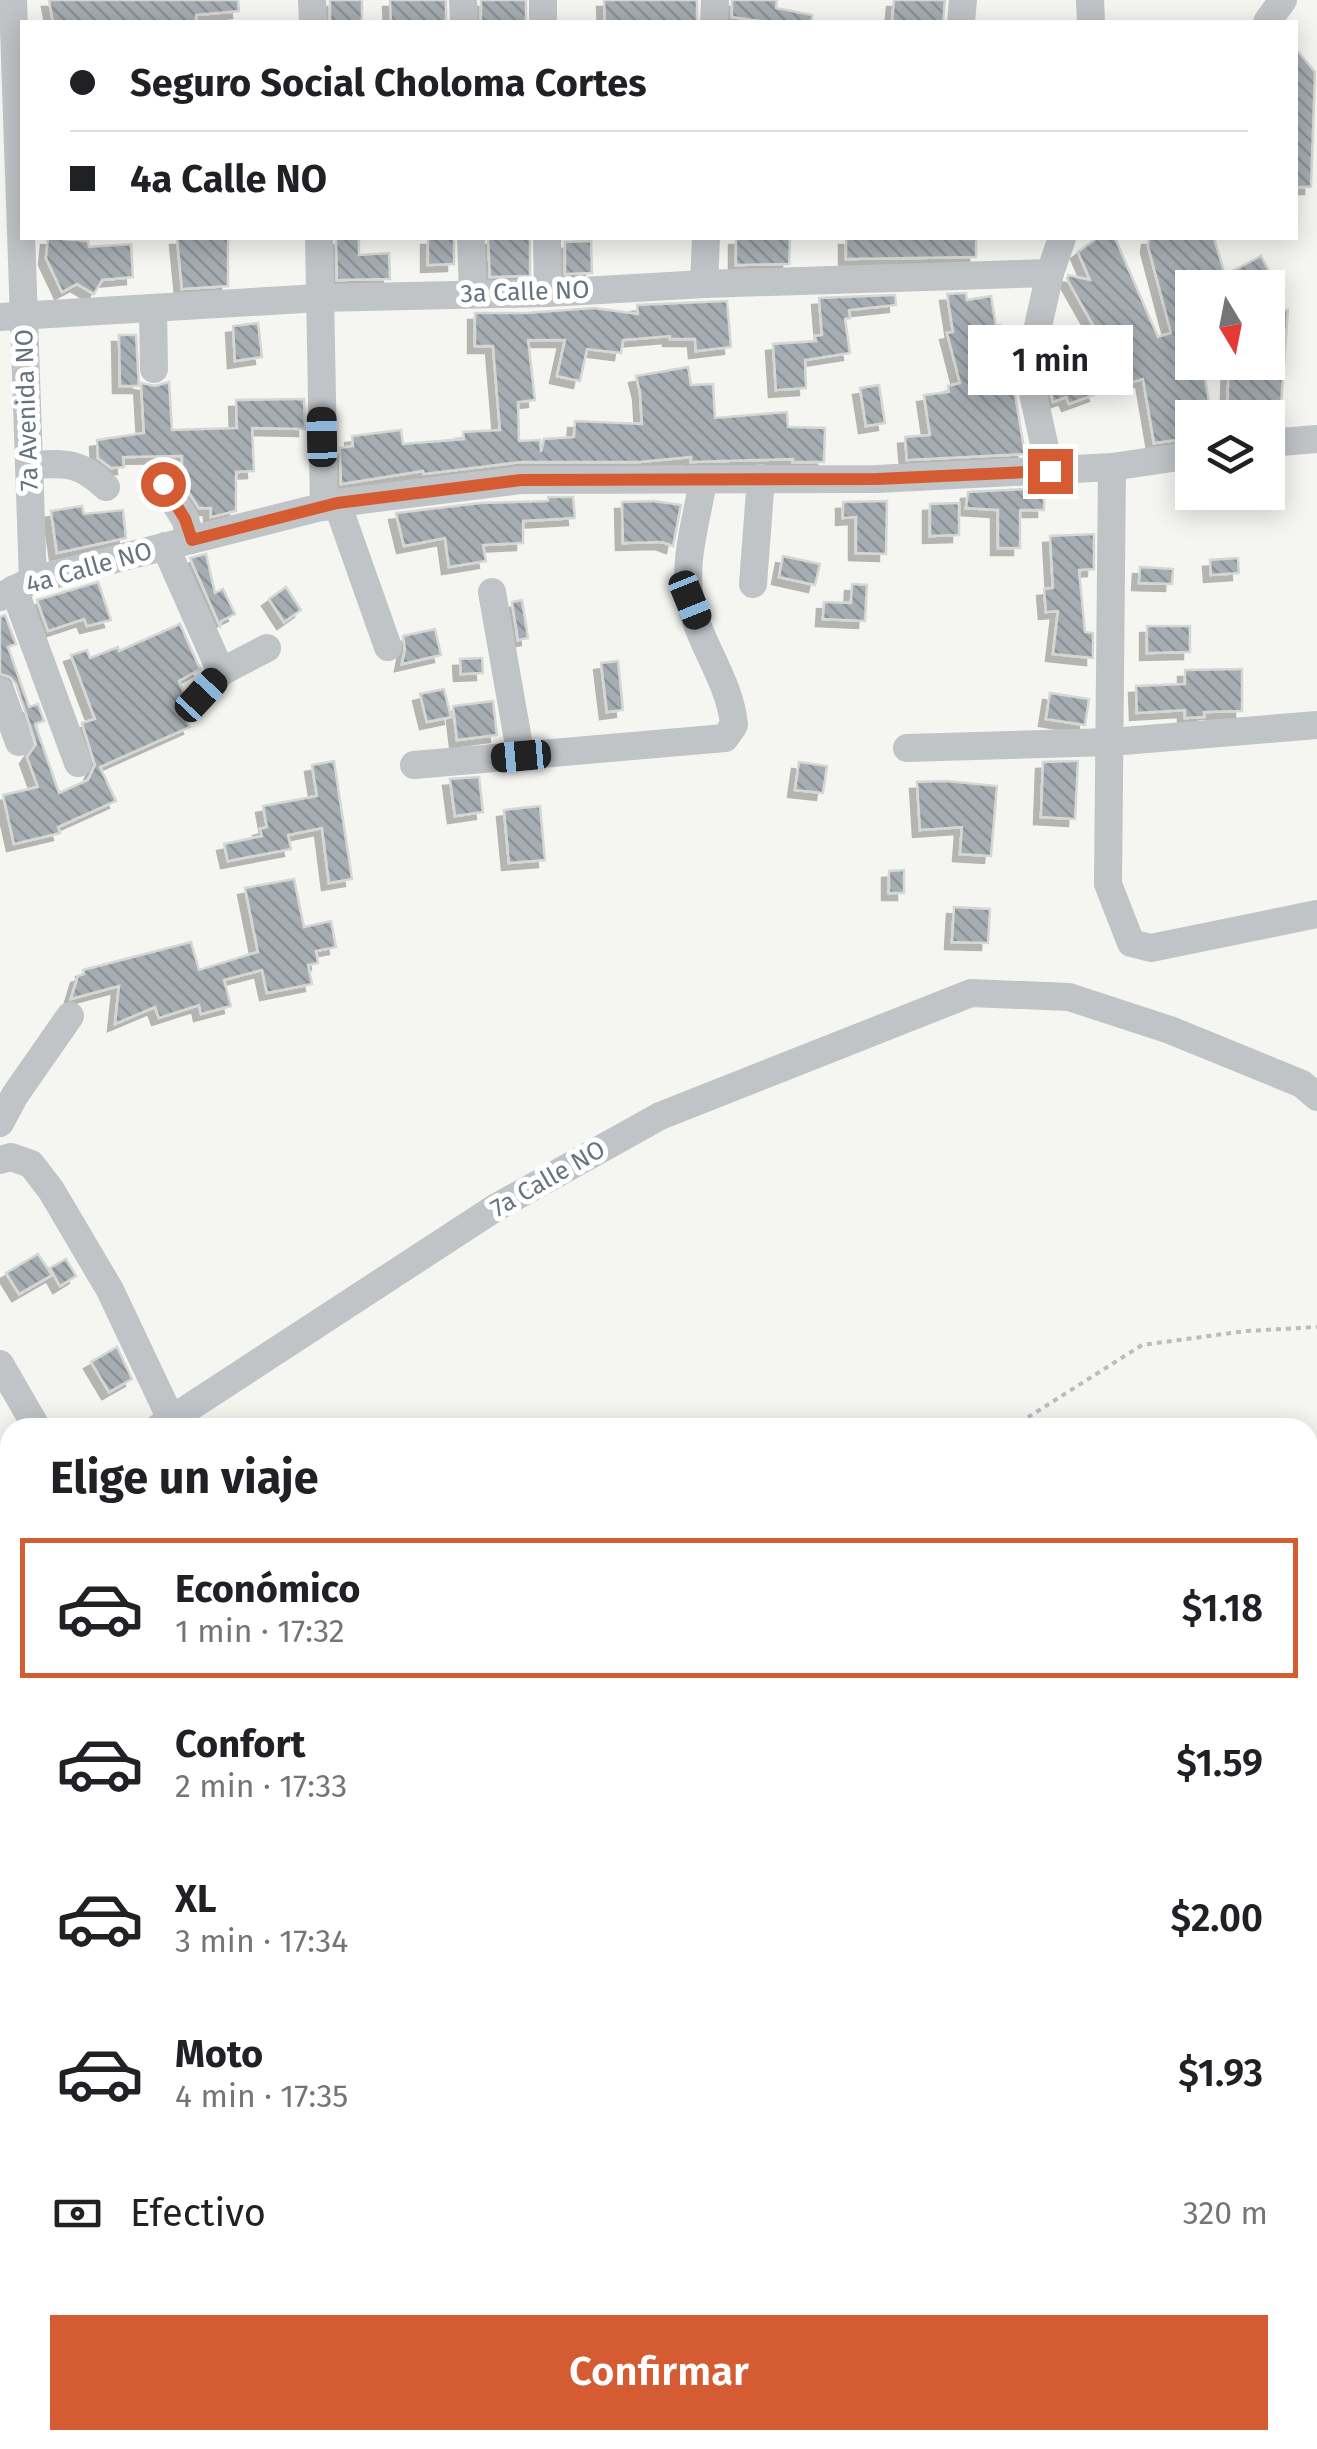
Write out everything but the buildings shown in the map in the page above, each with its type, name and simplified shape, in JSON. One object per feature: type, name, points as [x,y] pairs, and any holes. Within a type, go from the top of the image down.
[{"type":"street","name":"7a Avenida NO","points":[[12,0],[12,317],[29,464],[16,589],[78,763]]},
{"type":"street","points":[[319,240],[330,505],[388,647]]},
{"type":"street","points":[[472,240],[473,294]]},
{"type":"street","points":[[547,240],[548,294]]},
{"type":"street","points":[[704,284],[706,240]]},
{"type":"street","points":[[1050,471],[1028,371],[1061,240]]},
{"type":"street","name":"3a Calle NO","points":[[12,317],[320,298],[548,294],[704,284],[1050,273]]},
{"type":"street","points":[[154,309],[154,369]]},
{"type":"street","points":[[1285,442],[1317,438]]},
{"type":"street","name":"4a Calle NO","points":[[16,589],[330,505],[521,480],[877,479],[1112,467],[1175,458]]},
{"type":"street","points":[[29,464],[75,465],[88,470],[106,487]]},
{"type":"street","points":[[1112,467],[1108,884],[1132,942],[1151,948],[1317,914]]},
{"type":"street","points":[[753,584],[761,478]]},
{"type":"street","points":[[414,765],[725,738],[734,725],[732,705],[690,600],[688,572],[703,481]]},
{"type":"street","points":[[163,484],[185,519],[178,544],[222,672]]},
{"type":"street","points":[[492,592],[521,756]]},
{"type":"street","points":[[201,695],[222,672],[268,648]]},
{"type":"street","points":[[0,690],[20,742]]},
{"type":"street","points":[[906,748],[1110,742],[1317,725]]},
{"type":"street","name":"7a Calle NO","points":[[172,1418],[496,1208],[660,1116],[971,993],[1069,996],[1170,1030],[1302,1084],[1317,1097]]},
{"type":"street","points":[[0,1123],[70,1016]]},
{"type":"street","points":[[0,1160],[11,1157],[31,1164],[51,1190],[110,1290],[162,1418]]},
{"type":"street","points":[[0,1364],[31,1418]]},
{"type":"path","points":[[1026,1418],[1142,1344],[1317,1327]]},
{"type":"route","points":[[163,484],[185,519],[192,540],[337,503],[521,480],[877,479],[1050,471]]}]
